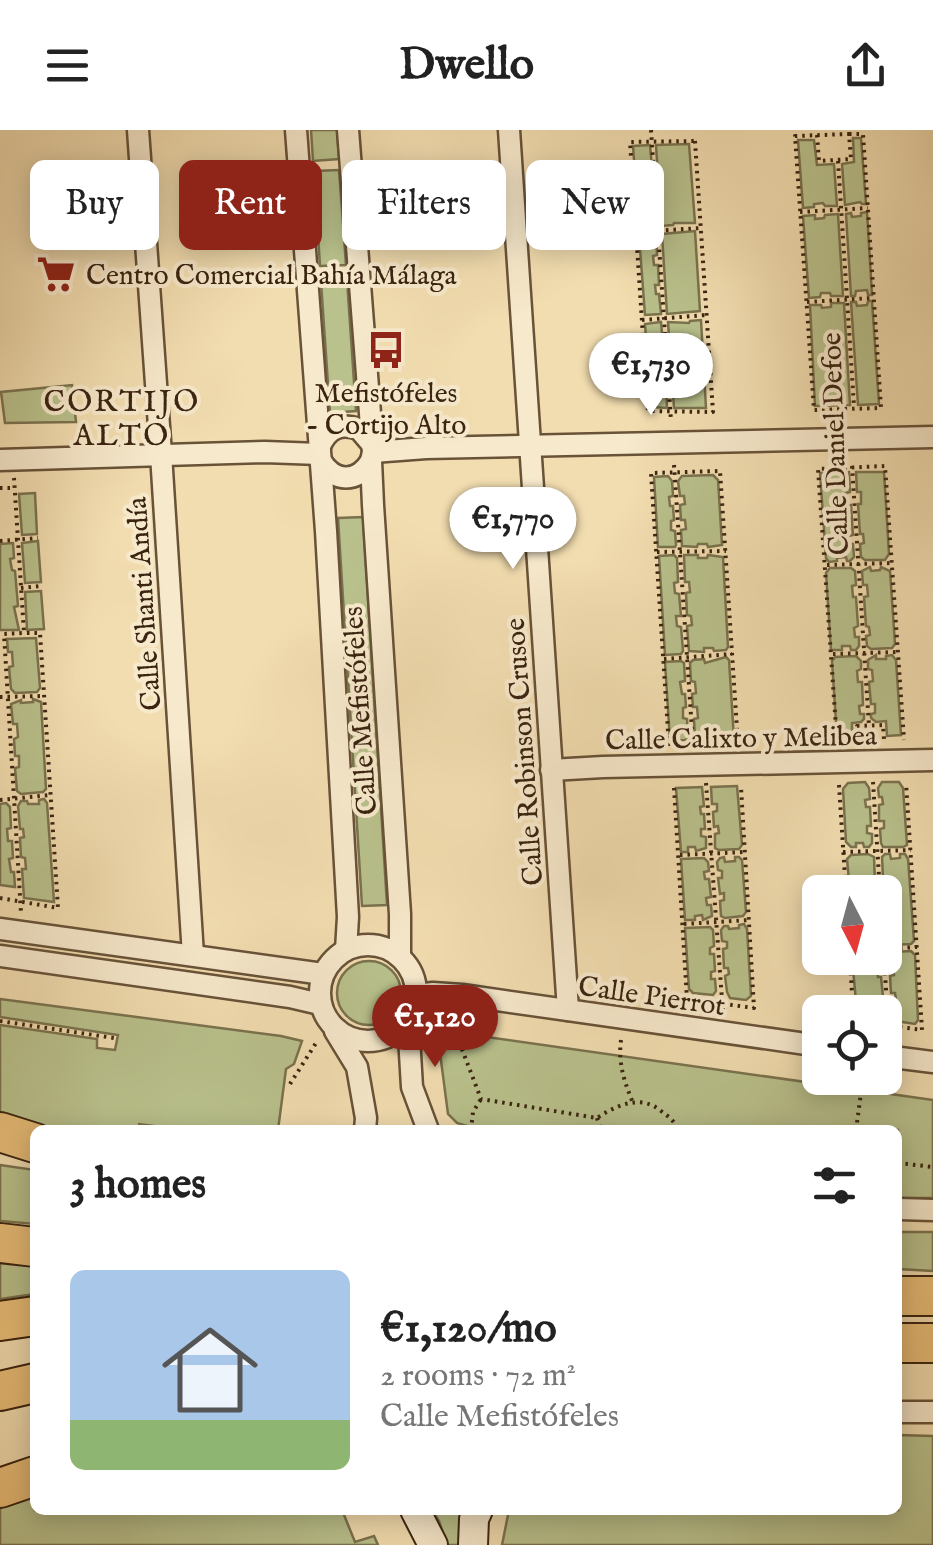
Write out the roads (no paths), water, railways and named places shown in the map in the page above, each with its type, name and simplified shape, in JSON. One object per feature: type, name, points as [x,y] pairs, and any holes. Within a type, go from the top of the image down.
[{"type":"highway","points":[[0,1132],[30,1141]]},
{"type":"highway","points":[[0,1152],[30,1158]]},
{"type":"highway","points":[[0,1243],[30,1246]]},
{"type":"highway","points":[[902,1296],[933,1296]]},
{"type":"highway","points":[[0,1321],[30,1317]]},
{"type":"highway","points":[[902,1342],[933,1343]]},
{"type":"highway","points":[[0,1371],[30,1366]]},
{"type":"highway","points":[[0,1391],[30,1384]]},
{"type":"highway","points":[[0,1467],[30,1458]]},
{"type":"highway","points":[[0,1488],[30,1478]]},
{"type":"street","name":"Calle Shanti Andía","points":[[138,130],[194,955]]},
{"type":"street","name":"Calle Mefistófeles","points":[[296,130],[320,454],[348,917],[346,950]]},
{"type":"street","name":"Calle Mefistófeles","points":[[348,130],[400,957]]},
{"type":"street","name":"Calle Robinson Crusoe","points":[[509,130],[568,1010]]},
{"type":"street","points":[[340,426],[358,428],[366,435],[371,452],[365,470],[346,479],[326,470],[320,454],[331,430],[340,426]]},
{"type":"street","points":[[371,452],[933,437]]},
{"type":"street","points":[[6,460],[265,452],[320,454]]},
{"type":"street","name":"Calle Calixto y Melibea","points":[[551,770],[933,760]]},
{"type":"street","points":[[0,929],[323,974]]},
{"type":"street","points":[[365,1125],[357,1067],[324,1013],[320,989],[332,960],[346,950],[365,945],[384,948],[400,957],[412,974],[416,995],[408,1020],[412,1087],[426,1125]]},
{"type":"street","points":[[0,956],[290,997],[324,1013],[339,1032],[353,1039],[383,1039],[408,1020]]},
{"type":"street","name":"Calle Pierrot","points":[[416,995],[462,995],[802,1044]]},
{"type":"street","points":[[902,1058],[933,1062]]},
{"type":"street","points":[[902,1209],[933,1210]]},
{"type":"street","points":[[902,1412],[933,1412]]},
{"type":"street","points":[[418,1515],[433,1545]]},
{"type":"street","points":[[472,1545],[476,1515]]},
{"type":"place","name":"Centro Comercial Bahía Málaga","points":[[56,274]]},
{"type":"place","name":"Mefistófeles - Cortijo Alto","points":[[386,350]]},
{"type":"district","name":"CORTIJO ALTO","points":[[122,418]]}]
